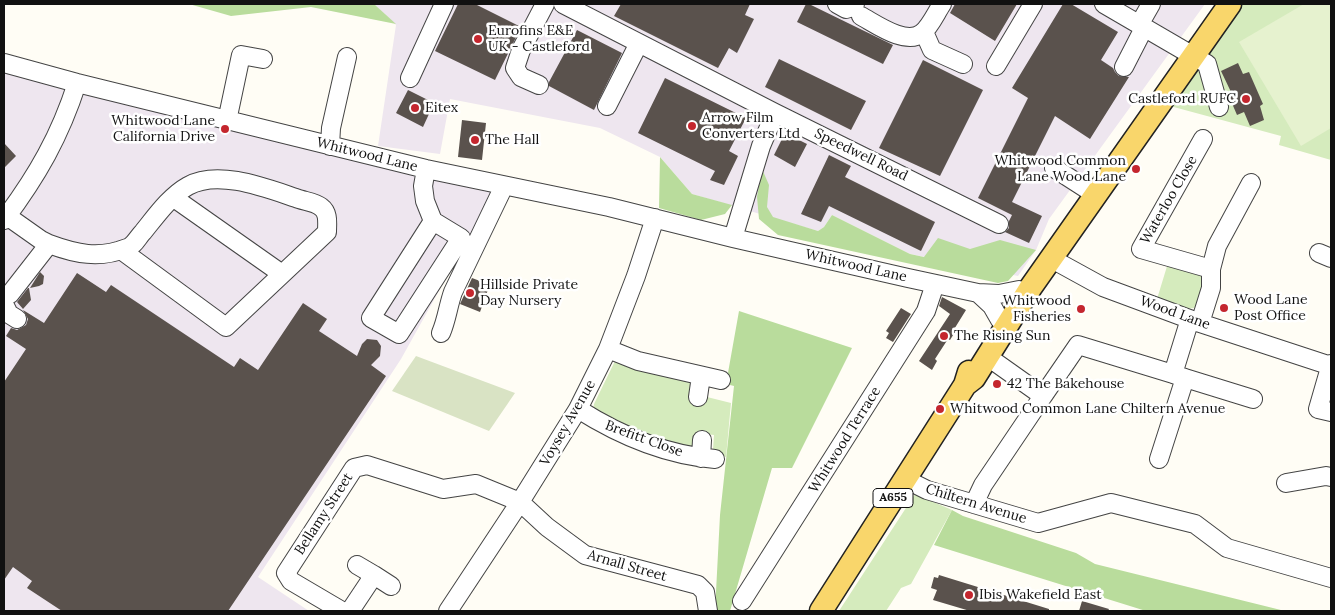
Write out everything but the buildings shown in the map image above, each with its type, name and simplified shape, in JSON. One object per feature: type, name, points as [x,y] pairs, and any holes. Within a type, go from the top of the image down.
[{"type":"main road","name":"A655","points":[[821,611],[965,385],[971,368],[1004,302],[1051,260],[1230,4]]},
{"type":"main road","name":"A655","points":[[965,385],[974,378],[988,357],[1004,302]]},
{"type":"street","points":[[410,78],[444,4]]},
{"type":"street","points":[[539,85],[521,76],[515,68],[521,50],[545,4]]},
{"type":"street","name":"Speedwell Road","points":[[563,4],[775,113],[999,224]]},
{"type":"street","points":[[836,4],[846,8],[853,7],[900,36],[910,38],[924,32],[942,4]]},
{"type":"street","points":[[996,66],[1034,4]]},
{"type":"street","points":[[1104,4],[1207,64],[1219,107]]},
{"type":"street","points":[[1124,67],[1151,4]]},
{"type":"street","points":[[924,32],[932,50],[964,64]]},
{"type":"street","points":[[607,106],[639,43]]},
{"type":"street","points":[[227,121],[241,56],[263,59]]},
{"type":"street","points":[[330,146],[331,128],[347,57]]},
{"type":"street","name":"Whitwood Lane","points":[[4,63],[227,121],[426,169],[609,207],[1004,302]]},
{"type":"street","points":[[77,83],[68,112],[55,142],[5,218],[40,240],[72,253],[90,255],[111,254],[121,250],[130,247],[174,198],[186,187],[197,182],[230,180],[264,188],[320,206],[327,216],[327,232],[226,327],[121,250]]},
{"type":"street","points":[[733,238],[761,146],[775,113]]},
{"type":"street","name":"Waterloo Close","points":[[1203,139],[1141,249],[1210,269]]},
{"type":"street","points":[[1054,168],[1096,195]]},
{"type":"street","points":[[426,169],[423,186],[424,201],[432,221],[460,238],[399,334],[371,318],[432,221]]},
{"type":"street","points":[[1159,459],[1179,376],[1195,321],[1210,288],[1210,269],[1217,246],[1251,183]]},
{"type":"street","points":[[441,333],[447,320],[448,305],[453,292],[504,186]]},
{"type":"street","points":[[174,198],[282,274]]},
{"type":"street","name":"Voysey Avenue","points":[[448,611],[520,502],[578,409],[608,349],[636,276],[655,218]]},
{"type":"street","points":[[4,297],[10,294],[49,244]]},
{"type":"street","name":"Wood Lane","points":[[1051,260],[1103,287],[1195,321],[1331,365]]},
{"type":"street","name":"Whitwood Terrace","points":[[743,595],[926,311],[935,284]]},
{"type":"street","points":[[4,304],[9,314],[17,319]]},
{"type":"street","points":[[974,504],[983,484],[1078,345],[1253,399]]},
{"type":"street","points":[[608,349],[638,361],[721,380]]},
{"type":"street","points":[[988,357],[1043,396]]},
{"type":"street","points":[[1331,365],[1318,408],[1331,412]]},
{"type":"street","points":[[698,397],[701,376]]},
{"type":"street","name":"Brefitt Close","points":[[578,409],[602,424],[639,440],[673,452],[708,459],[702,440]]},
{"type":"street","name":"Bellamy Street","points":[[342,611],[290,581],[286,573],[354,468],[367,464],[443,489],[476,484],[520,502]]},
{"type":"street","points":[[1286,483],[1326,476],[1331,477]]},
{"type":"street","name":"Chiltern Avenue","points":[[905,479],[927,490],[1038,522],[1110,503],[1195,524],[1227,548],[1331,578]]},
{"type":"street","name":"Arnall Street","points":[[520,502],[547,527],[584,555],[698,586],[705,592],[708,611]]},
{"type":"street","points":[[357,565],[391,586]]},
{"type":"street","points":[[350,611],[374,575]]},
{"type":"shaded area","points":[[374,4],[1205,4],[1049,219],[1036,250],[1018,276],[910,254],[832,215],[824,227],[818,231],[692,194],[660,157],[600,128],[450,99],[440,154],[378,146],[396,25]]},
{"type":"shaded area","points":[[4,63],[498,185],[401,359],[258,577],[309,611],[4,611]]},
{"type":"green space","points":[[189,4],[374,4],[396,24],[311,7],[231,16]]},
{"type":"green space","points":[[1242,4],[1331,4],[1331,160],[1279,145],[1281,136],[1170,106]]},
{"type":"green space","points":[[1304,4],[1331,4],[1331,128],[1301,146],[1239,42]]},
{"type":"green space","points":[[660,157],[692,194],[732,205],[725,214],[701,220],[659,208]]},
{"type":"green space","points":[[762,169],[769,185],[767,207],[773,217],[818,231],[824,227],[832,215],[910,254],[924,257],[938,238],[970,249],[1000,240],[1036,250],[1008,281],[998,283],[778,235],[759,219],[757,197]]},
{"type":"green space","points":[[1168,263],[1194,270],[1203,276],[1204,282],[1198,304],[1194,308],[1183,309],[1157,299]]},
{"type":"green space","points":[[739,311],[852,348],[792,468],[772,468],[730,611],[715,611],[720,515],[734,386],[726,384]]},
{"type":"green space","points":[[416,356],[515,393],[489,431],[392,391]]},
{"type":"green space","points":[[620,359],[693,382],[689,398],[706,402],[707,397],[731,403],[726,457],[717,455],[713,449],[714,435],[698,433],[697,446],[686,453],[593,411],[594,404],[615,361]]},
{"type":"green space","points":[[915,494],[952,510],[911,584],[901,588],[886,611],[839,611]]},
{"type":"green space","points":[[952,510],[963,516],[1076,553],[1095,564],[1285,611],[1146,611],[934,545]]},
{"type":"place","name":"Eurofins E&E UK - Castleford","points":[[478,39]]},
{"type":"place","name":"Castleford RUFC","points":[[1246,99]]},
{"type":"place","name":"Eitex","points":[[415,108]]},
{"type":"place","name":"Arrow Film Converters Ltd","points":[[692,126]]},
{"type":"place","name":"Whitwood Lane California Drive","points":[[225,129]]},
{"type":"place","name":"The Hall","points":[[475,140]]},
{"type":"place","name":"Whitwood Common Lane Wood Lane","points":[[1136,169]]},
{"type":"place","name":"Hillside Private Day Nursery","points":[[470,293]]},
{"type":"place","name":"Wood Lane Post Office","points":[[1224,308]]},
{"type":"place","name":"Whitwood Fisheries","points":[[1081,309]]},
{"type":"place","name":"The Rising Sun","points":[[944,336]]},
{"type":"place","name":"42 The Bakehouse","points":[[997,384]]},
{"type":"place","name":"Whitwood Common Lane Chiltern Avenue","points":[[940,409]]},
{"type":"place","name":"Ibis Wakefield East","points":[[969,595]]}]
